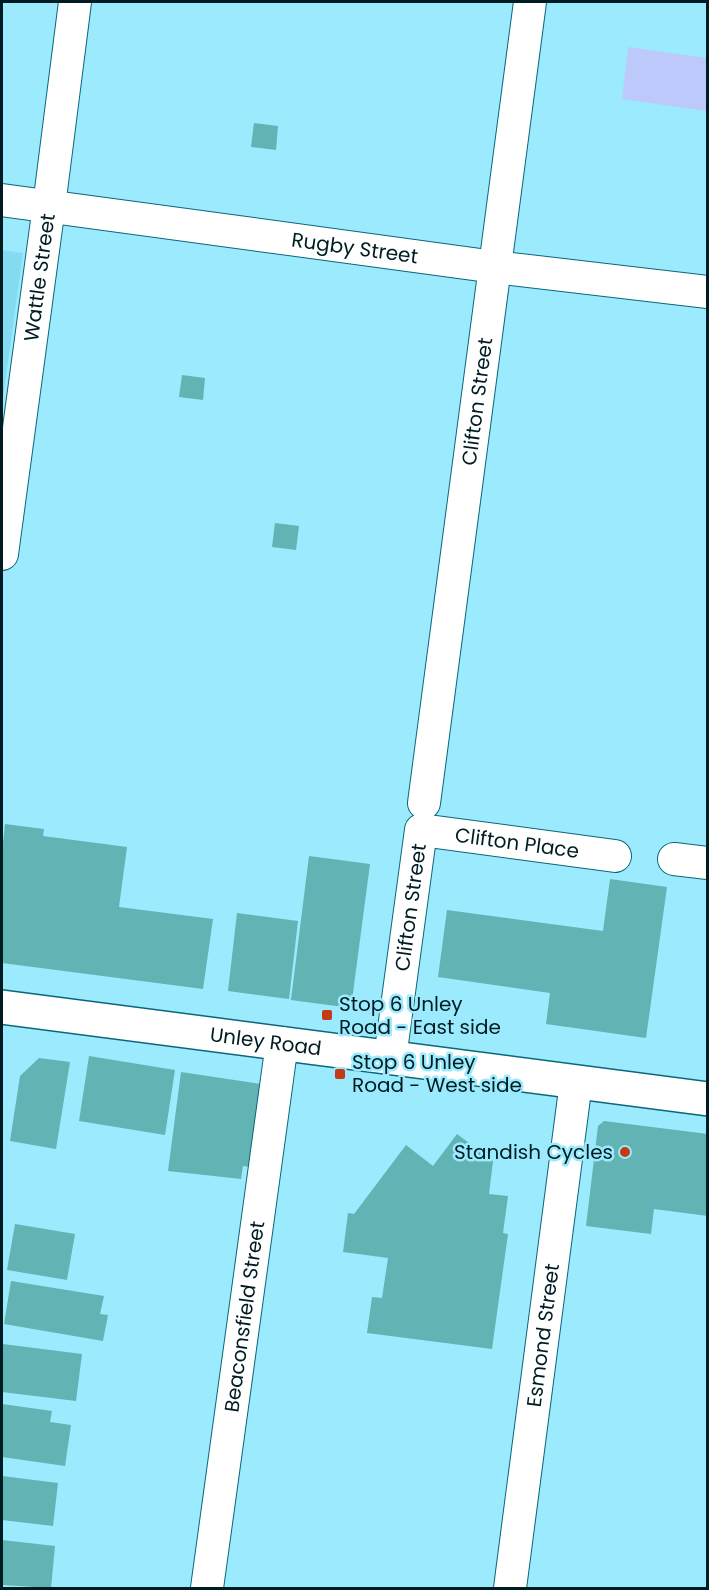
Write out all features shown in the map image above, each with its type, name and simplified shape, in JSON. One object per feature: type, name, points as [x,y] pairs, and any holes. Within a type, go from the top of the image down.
[{"type":"main road","name":"Unley Road","points":[[2,1007],[708,1099]]},
{"type":"street","name":"Wattle Street","points":[[2,554],[50,206],[75,2]]},
{"type":"street","name":"Clifton Street","points":[[390,1058],[530,2]]},
{"type":"street","name":"Rugby Street","points":[[2,200],[495,267],[708,292]]},
{"type":"street","name":"Clifton Place","points":[[422,816],[615,856]]},
{"type":"street","points":[[674,859],[708,863]]},
{"type":"street","name":"Beaconsfield Street","points":[[207,1588],[282,1043]]},
{"type":"street","name":"Esmond Street","points":[[510,1588],[576,1082]]},
{"type":"shaded area","points":[[628,47],[707,58],[707,111],[622,99]]},
{"type":"shaded area","points":[[2,250],[23,253],[2,405]]},
{"type":"building","points":[[254,123],[278,126],[276,150],[251,147]]},
{"type":"building","points":[[182,375],[205,378],[203,400],[179,397]]},
{"type":"building","points":[[275,523],[299,526],[296,550],[272,547]]},
{"type":"building","points":[[5,824],[44,829],[43,836],[127,847],[119,907],[213,919],[203,989],[2,963],[2,852]]},
{"type":"building","points":[[309,856],[370,864],[351,1008],[291,1000]]},
{"type":"building","points":[[610,879],[667,887],[646,1038],[546,1024],[550,993],[438,977],[447,910],[603,931]]},
{"type":"building","points":[[237,913],[298,921],[289,999],[228,991]]},
{"type":"building","points":[[89,1056],[175,1070],[165,1135],[79,1121]]},
{"type":"building","points":[[39,1058],[70,1062],[56,1149],[10,1141],[20,1076]]},
{"type":"building","points":[[181,1072],[268,1085],[256,1168],[243,1166],[241,1179],[168,1171]]},
{"type":"building","points":[[604,1121],[708,1134],[708,1216],[654,1209],[651,1234],[586,1226],[598,1126]]},
{"type":"building","points":[[457,1134],[493,1161],[489,1194],[508,1196],[503,1233],[508,1234],[492,1349],[367,1333],[372,1297],[382,1298],[388,1258],[343,1252],[348,1213],[354,1214],[406,1145],[433,1166]]},
{"type":"building","points":[[15,1224],[75,1234],[67,1280],[7,1270]]},
{"type":"building","points":[[11,1281],[104,1296],[100,1314],[108,1315],[103,1341],[4,1324]]},
{"type":"building","points":[[3,1344],[82,1354],[76,1401],[2,1392]]},
{"type":"building","points":[[2,1404],[52,1411],[50,1422],[71,1425],[65,1466],[2,1457]]},
{"type":"building","points":[[2,1476],[58,1483],[53,1526],[2,1520]]},
{"type":"building","points":[[2,1540],[55,1546],[51,1588],[2,1585]]},
{"type":"place","name":"Stop 6 Unley Road - East side","points":[[327,1015]]},
{"type":"place","name":"Stop 6 Unley Road - West side","points":[[340,1074]]},
{"type":"place","name":"Standish Cycles","points":[[625,1152]]}]
